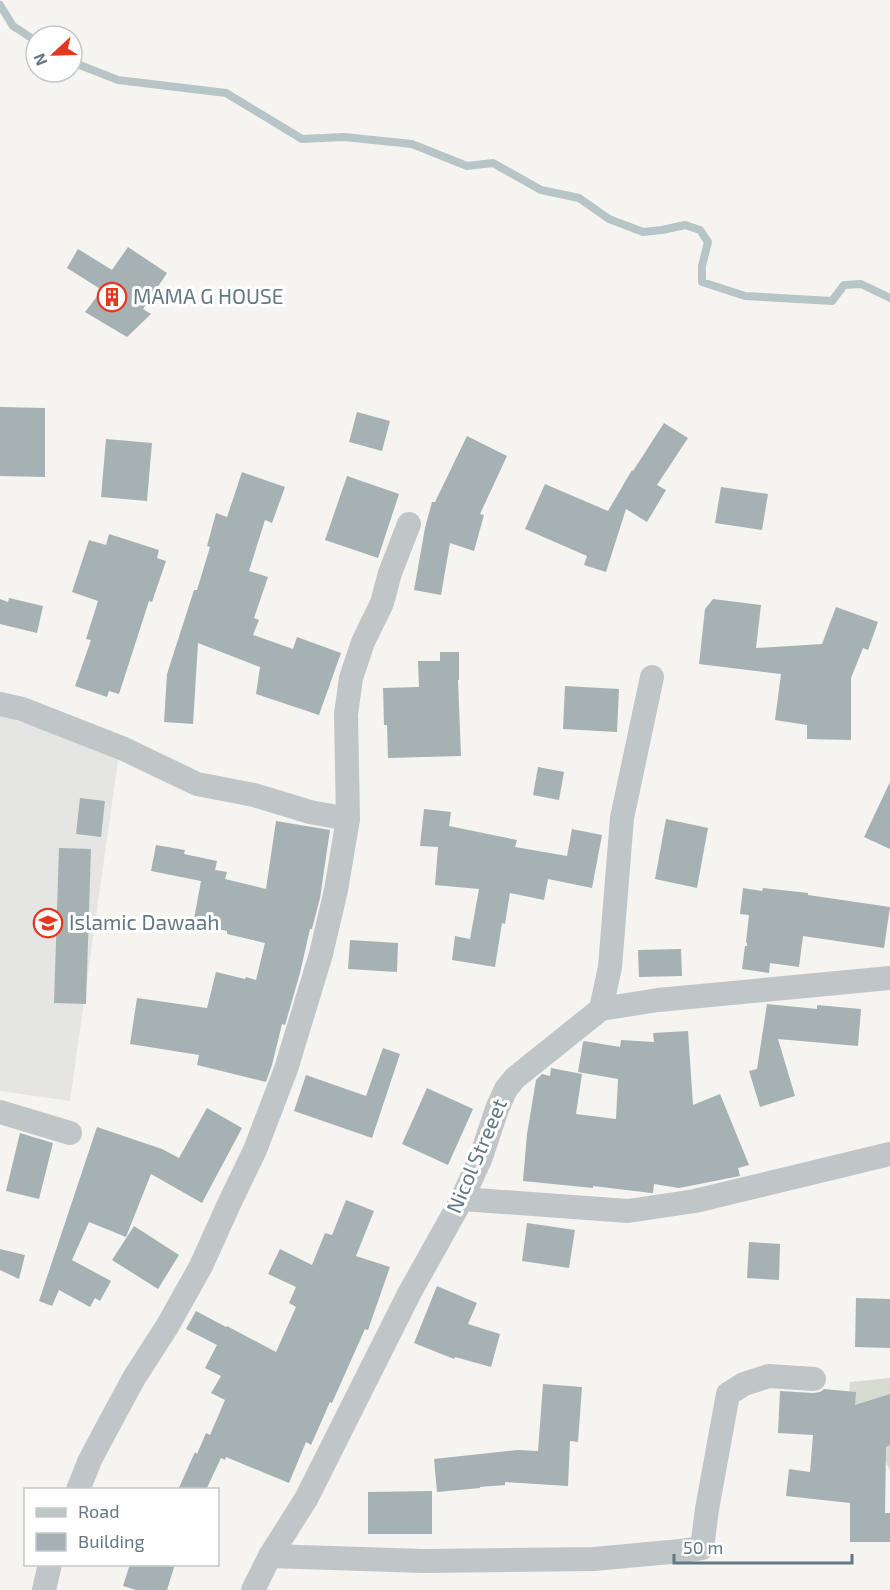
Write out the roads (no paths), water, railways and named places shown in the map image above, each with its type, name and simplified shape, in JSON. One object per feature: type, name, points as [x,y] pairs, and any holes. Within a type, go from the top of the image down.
[{"type":"street","points":[[79,1488],[90,1460],[134,1378],[168,1325],[201,1266],[255,1150],[286,1069],[321,954],[336,890],[348,819],[346,714],[351,678],[363,642],[382,603],[390,573],[409,524]]},
{"type":"street","points":[[652,677],[622,818],[610,967],[601,1009],[658,1000],[890,978]]},
{"type":"street","points":[[0,704],[22,710],[123,749],[197,784],[254,795],[310,812],[348,819]]},
{"type":"street","name":"Nicol Streeet","points":[[253,1590],[270,1556],[306,1499],[410,1292],[462,1199],[481,1157],[506,1089],[526,1068],[601,1009]]},
{"type":"street","points":[[0,1112],[70,1133]]},
{"type":"street","points":[[462,1199],[628,1211],[695,1201],[890,1154]]},
{"type":"street","points":[[270,1556],[424,1561],[594,1559],[702,1548],[706,1509],[728,1394],[744,1384],[769,1376],[814,1378]]},
{"type":"street","points":[[44,1590],[50,1566]]},
{"type":"waterway","points":[[0,5],[13,26],[24,33]]},
{"type":"waterway","points":[[84,67],[118,80],[226,93],[302,139],[344,137],[412,144],[467,166],[493,163],[541,190],[579,198],[609,219],[643,232],[685,225],[700,230],[708,242],[702,266],[702,282],[745,296],[832,301],[844,285],[861,284],[890,298]]},
{"type":"place","name":"MAMA G HOUSE","points":[[112,297]]},
{"type":"place","name":"Islamic Dawaah","points":[[48,923]]}]
